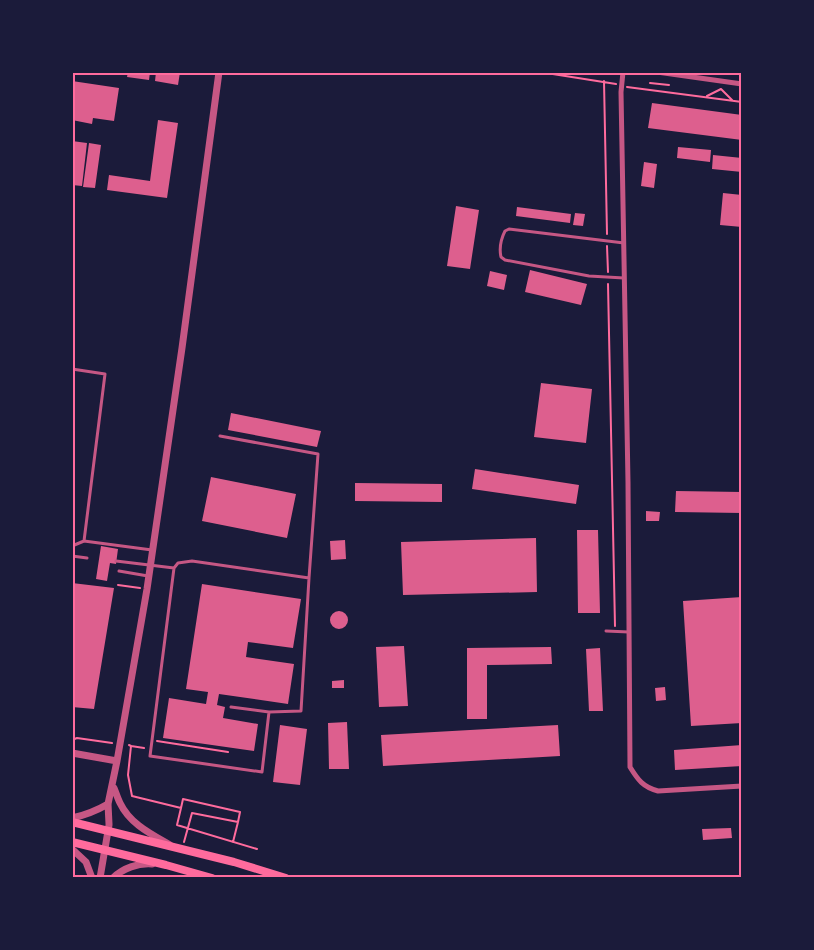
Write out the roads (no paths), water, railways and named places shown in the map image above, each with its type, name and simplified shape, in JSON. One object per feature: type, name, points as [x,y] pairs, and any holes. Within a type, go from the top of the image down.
[{"type":"main road","points":[[72,822],[108,827],[286,878]]},
{"type":"main road","points":[[72,842],[166,864],[212,878]]},
{"type":"street","points":[[108,827],[108,804],[153,550],[219,72]]},
{"type":"street","points":[[623,72],[621,92],[630,632],[630,767],[637,778],[648,788],[658,791],[742,786]]},
{"type":"street","points":[[657,72],[684,74],[742,84]]},
{"type":"street","points":[[72,753],[117,761]]},
{"type":"street","points":[[100,878],[117,761]]},
{"type":"street","points":[[114,788],[120,804],[129,817],[145,830],[171,846]]},
{"type":"street","points":[[72,818],[85,816],[108,804]]},
{"type":"street","points":[[72,849],[86,862],[92,878]]},
{"type":"street","points":[[113,878],[131,867],[144,863],[166,864]]},
{"type":"lane","points":[[624,243],[510,229],[505,231],[499,250],[501,257],[505,260],[589,276],[624,278]]},
{"type":"lane","points":[[72,369],[105,374],[84,541]]},
{"type":"lane","points":[[220,436],[318,454],[301,711],[269,712],[231,707]]},
{"type":"lane","points":[[72,546],[84,541],[153,550]]},
{"type":"lane","points":[[72,556],[87,558]]},
{"type":"lane","points":[[116,561],[174,568]]},
{"type":"lane","points":[[269,712],[262,772],[150,756],[174,568],[178,564],[192,561],[309,578]]},
{"type":"lane","points":[[119,571],[149,576]]},
{"type":"lane","points":[[606,631],[630,632]]}]
